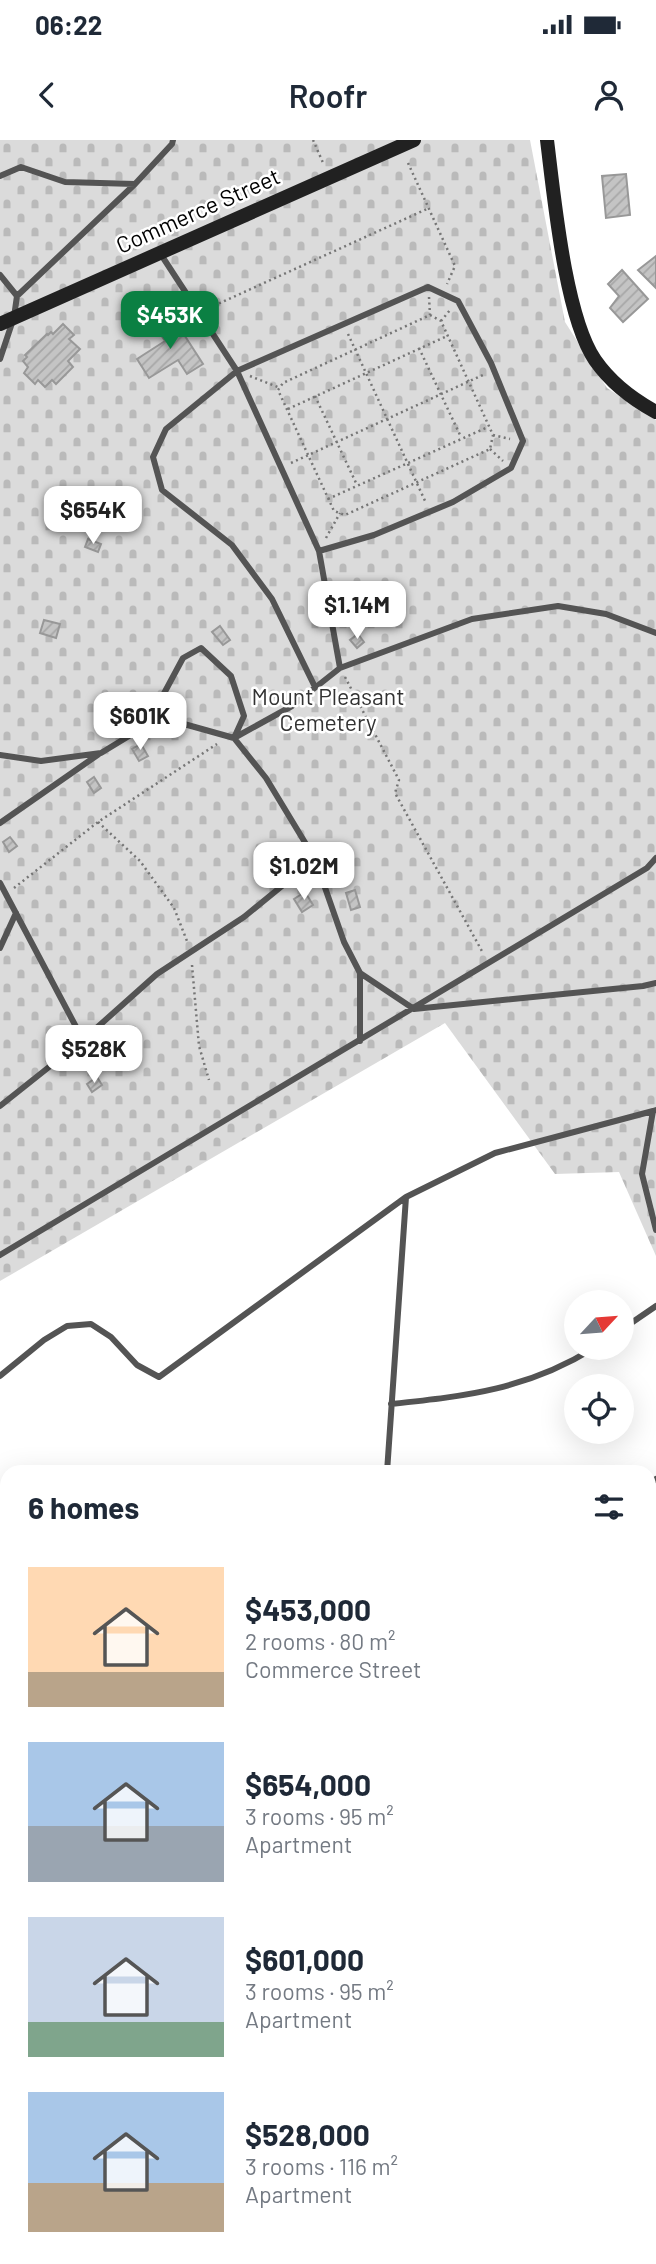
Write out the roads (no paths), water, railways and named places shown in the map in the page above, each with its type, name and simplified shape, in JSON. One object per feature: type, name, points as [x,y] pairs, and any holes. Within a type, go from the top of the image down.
[{"type":"street","name":"Commerce Street","points":[[0,324],[414,140]]},
{"type":"street","points":[[547,140],[569,286],[580,326],[594,359],[629,397],[656,412]]},
{"type":"lane","points":[[0,359],[14,317],[17,296],[135,184],[173,140]]},
{"type":"lane","points":[[0,176],[22,167],[65,182],[135,184]]},
{"type":"lane","points":[[160,253],[237,371],[319,551],[340,668]]},
{"type":"lane","points":[[0,275],[17,296]]},
{"type":"lane","points":[[315,687],[272,599],[232,545],[162,490],[153,457],[166,429],[237,371],[428,287],[458,301],[494,370],[523,441],[512,468],[430,512],[373,535],[319,551]]},
{"type":"lane","points":[[231,737],[292,706],[340,668],[472,619],[558,607],[606,614],[656,633]]},
{"type":"lane","points":[[147,725],[183,658],[201,648],[231,676],[244,716],[231,737]]},
{"type":"lane","points":[[0,823],[100,753],[147,725],[184,723],[231,737],[266,778],[315,859],[344,942],[360,973],[360,1041]]},
{"type":"lane","points":[[0,755],[41,761],[100,753]]},
{"type":"lane","points":[[0,1255],[489,964],[647,868],[656,858]]},
{"type":"lane","points":[[0,1106],[83,1040],[157,974],[244,917],[315,859]]},
{"type":"lane","points":[[0,883],[83,1040]]},
{"type":"lane","points":[[0,948],[16,913]]},
{"type":"lane","points":[[360,973],[414,1009],[656,983]]},
{"type":"lane","points":[[0,1377],[44,1340],[67,1326],[91,1324],[111,1337],[137,1365],[159,1377],[406,1197],[495,1153],[655,1110],[642,1174],[656,1230]]},
{"type":"lane","points":[[387,1465],[406,1197]]},
{"type":"lane","points":[[634,1321],[656,1306]]},
{"type":"lane","points":[[391,1404],[461,1397],[507,1388],[575,1360]]},
{"type":"park label","name":"Mount Pleasant Cemetery","points":[[328,710]]}]
